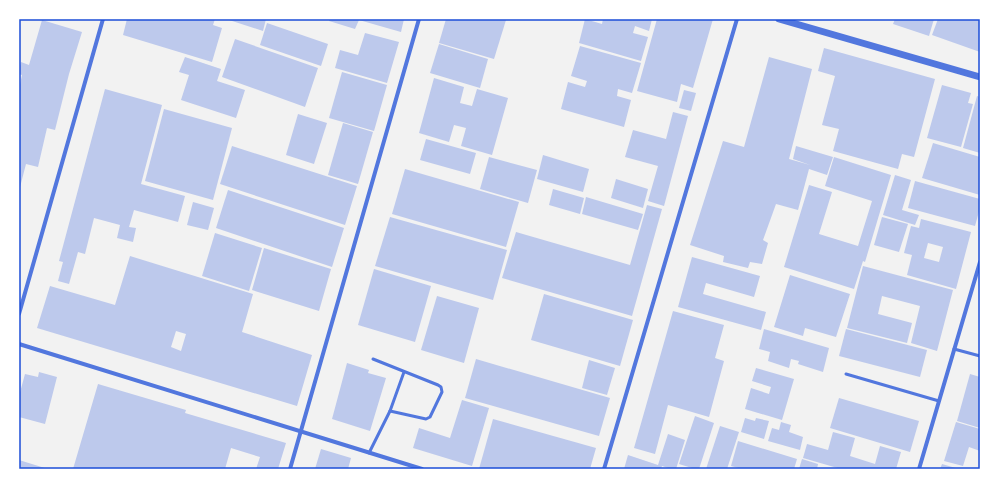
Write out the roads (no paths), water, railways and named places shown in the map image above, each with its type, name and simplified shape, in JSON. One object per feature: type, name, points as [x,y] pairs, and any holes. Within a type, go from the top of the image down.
[{"type":"street","points":[[19,314],[103,19]]},
{"type":"street","points":[[290,469],[419,19]]},
{"type":"street","points":[[604,469],[737,19]]},
{"type":"street","points":[[779,19],[980,78]]},
{"type":"street","points":[[919,469],[980,262]]},
{"type":"street","points":[[19,344],[422,469]]},
{"type":"lane","points":[[954,349],[980,356]]},
{"type":"lane","points":[[373,359],[438,385],[441,388],[442,392],[430,417],[426,419],[390,411]]},
{"type":"lane","points":[[369,453],[390,411],[404,372]]},
{"type":"lane","points":[[846,374],[939,401]]}]
